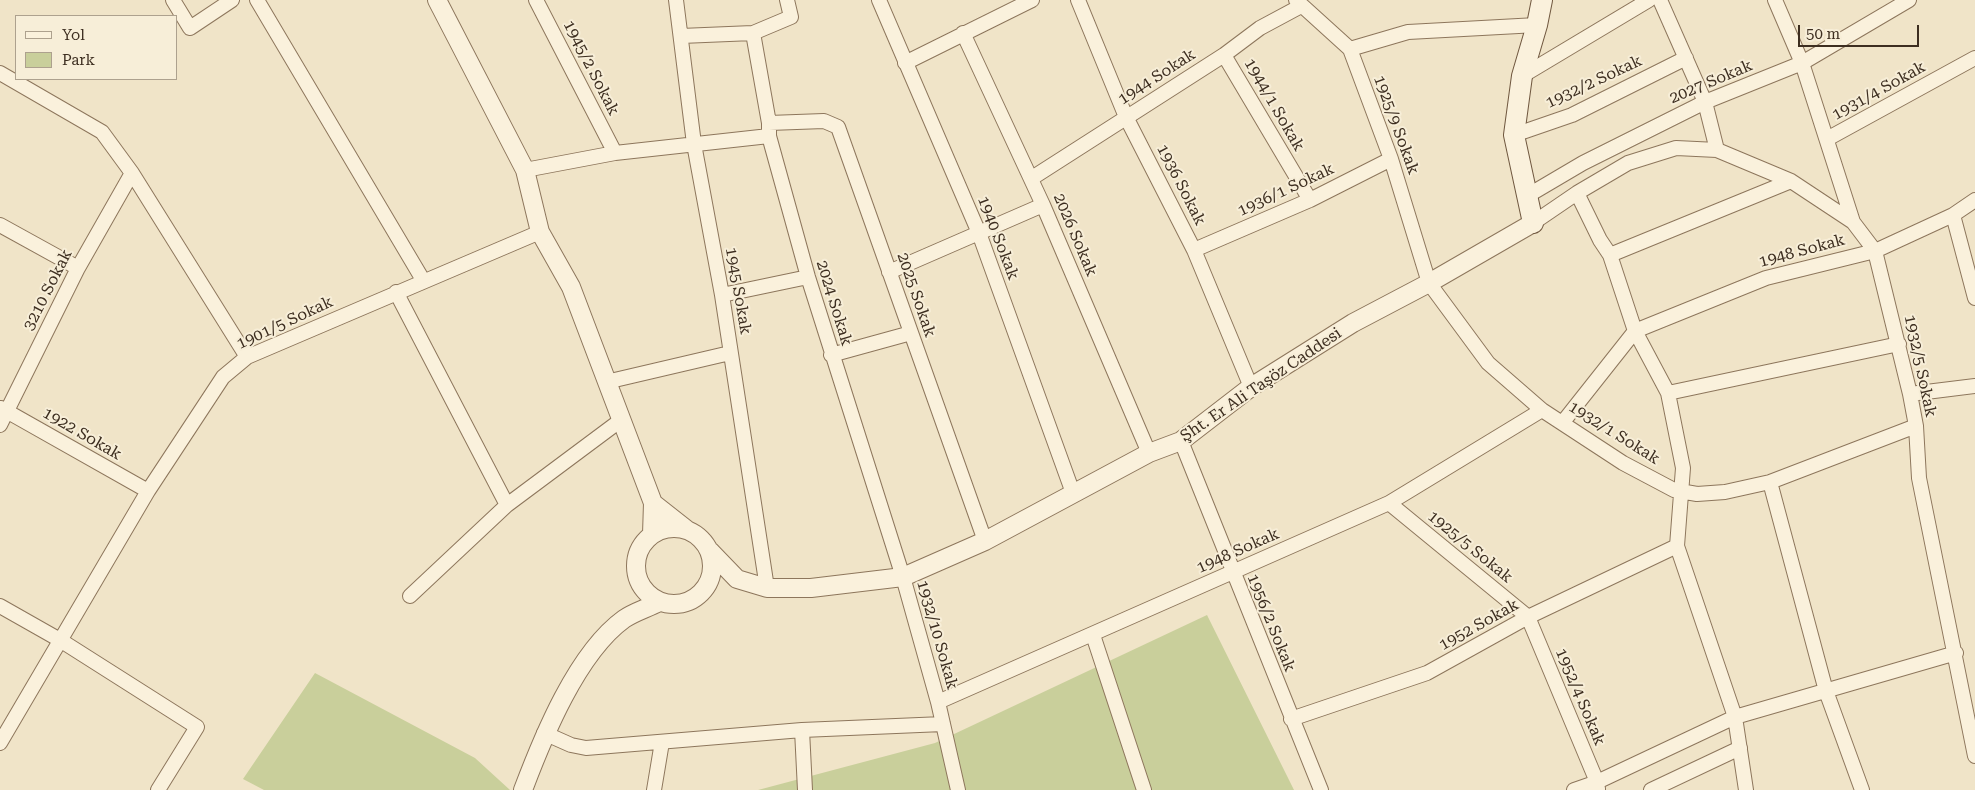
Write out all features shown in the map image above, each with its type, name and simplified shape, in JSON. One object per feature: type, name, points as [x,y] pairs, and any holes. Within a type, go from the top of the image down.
[{"type":"main road","points":[[1533,223],[1514,135],[1522,76],[1537,25],[1542,0]]},
{"type":"street","points":[[173,0],[190,28],[232,0]]},
{"type":"street","points":[[257,0],[423,280]]},
{"type":"street","points":[[437,0],[525,170],[540,232],[571,287],[653,503],[652,534]]},
{"type":"street","name":"1945/2 Sokak","points":[[536,0],[615,153]]},
{"type":"street","name":"1945 Sokak","points":[[676,0],[694,144],[722,295],[766,588]]},
{"type":"street","points":[[681,36],[753,33],[791,17],[788,0]]},
{"type":"street","name":"1940 Sokak","points":[[879,0],[978,234],[1073,493]]},
{"type":"street","points":[[905,63],[1032,0]]},
{"type":"street","name":"1936 Sokak","points":[[1078,0],[1126,118],[1194,250],[1251,387]]},
{"type":"street","points":[[1522,76],[1649,0]]},
{"type":"street","points":[[1660,0],[1705,102],[1717,150]]},
{"type":"street","name":"1932/5 Sokak","points":[[1775,0],[1802,63],[1853,222],[1875,251],[1910,394],[1916,426],[1919,478],[1973,735],[1975,756]]},
{"type":"street","name":"2027 Sokak","points":[[1527,196],[1583,163],[1705,102],[1802,63],[1909,0]]},
{"type":"street","name":"1944 Sokak","points":[[1032,178],[1224,55],[1298,3]]},
{"type":"street","name":"1925/9 Sokak","points":[[1298,3],[1350,49],[1391,159],[1429,283]]},
{"type":"street","points":[[1350,49],[1408,32],[1537,25]]},
{"type":"street","name":"2024 Sokak","points":[[753,33],[769,130],[808,278],[903,577]]},
{"type":"street","name":"2026 Sokak","points":[[963,33],[1044,205],[1149,453]]},
{"type":"street","name":"1944/1 Sokak","points":[[1224,55],[1310,200]]},
{"type":"street","name":"1932/2 Sokak","points":[[1514,135],[1572,115],[1686,58]]},
{"type":"street","name":"1931/4 Sokak","points":[[1827,139],[1975,58]]},
{"type":"street","points":[[0,73],[102,132],[132,173],[247,357]]},
{"type":"street","name":"2025 Sokak","points":[[525,170],[615,153],[694,144],[824,121],[838,127],[984,540]]},
{"type":"street","points":[[1533,223],[1577,193],[1628,163],[1676,148],[1717,150],[1791,182],[1853,222]]},
{"type":"street","name":"1936/1 Sokak","points":[[1194,250],[1310,200],[1391,159]]},
{"type":"street","name":"3210 Sokak","points":[[0,425],[4,409],[78,268],[132,173]]},
{"type":"street","points":[[1610,255],[1791,182]]},
{"type":"street","points":[[1577,193],[1610,255],[1635,331],[1668,393],[1683,468],[1677,546],[1735,717],[1746,790]]},
{"type":"street","name":"1948 Sokak","points":[[1635,331],[1766,278],[1875,251],[1953,214],[1975,200]]},
{"type":"street","points":[[889,272],[1044,205]]},
{"type":"street","points":[[1953,214],[1975,298]]},
{"type":"street","name":"Şht. Er Ali Taşöz Caddesi","points":[[737,579],[766,588],[811,588],[903,577],[984,540],[1149,453],[1181,441],[1251,387],[1353,323],[1429,283],[1533,223]]},
{"type":"street","points":[[0,225],[78,268]]},
{"type":"street","name":"1901/5 Sokak","points":[[0,743],[148,491],[223,377],[247,357],[423,280],[540,232]]},
{"type":"street","points":[[722,295],[808,278]]},
{"type":"street","name":"1932/1 Sokak","points":[[1429,283],[1488,362],[1542,410],[1623,463],[1680,491],[1697,494],[1770,482],[1916,426]]},
{"type":"street","points":[[396,292],[507,505]]},
{"type":"street","points":[[1563,422],[1635,331]]},
{"type":"street","points":[[832,355],[911,333]]},
{"type":"street","points":[[1668,393],[1899,344]]},
{"type":"street","points":[[606,382],[730,353]]},
{"type":"street","points":[[1910,394],[1975,386]]},
{"type":"street","name":"1922 Sokak","points":[[4,409],[148,491]]},
{"type":"street","name":"1948 Sokak","points":[[938,702],[1389,503],[1542,410]]},
{"type":"street","points":[[410,596],[507,505],[621,420]]},
{"type":"street","name":"1956/2 Sokak","points":[[1181,441],[1232,573],[1321,790]]},
{"type":"street","points":[[1770,482],[1826,691],[1862,790]]},
{"type":"street","points":[[653,503],[686,529],[697,534],[710,551],[737,579],[706,588]]},
{"type":"street","name":"1925/5 Sokak","points":[[1389,503],[1528,617]]},
{"type":"street","points":[[686,529],[674,527],[652,534],[643,543],[636,559],[636,577],[642,588],[659,602],[680,605],[699,596],[711,579],[710,551]]},
{"type":"street","name":"1952 Sokak","points":[[1291,719],[1427,673],[1528,617],[1677,546]]},
{"type":"street","name":"1932/10 Sokak","points":[[903,577],[938,702],[958,790]]},
{"type":"street","points":[[625,619],[642,588]]},
{"type":"street","points":[[523,790],[544,733],[571,686],[600,642],[625,619],[659,602]]},
{"type":"street","points":[[0,606],[60,640],[197,727],[158,790]]},
{"type":"street","name":"1952/4 Sokak","points":[[1528,617],[1597,786]]},
{"type":"street","points":[[1093,635],[1144,790]]},
{"type":"street","points":[[1574,790],[1597,786],[1735,717],[1956,653]]},
{"type":"street","points":[[544,733],[571,745],[586,748],[802,730],[943,724]]},
{"type":"street","points":[[802,730],[805,790]]},
{"type":"street","points":[[654,790],[662,742]]},
{"type":"street","points":[[1650,790],[1740,748]]},
{"type":"green space","points":[[1207,615],[1294,790],[758,790],[935,743]]},
{"type":"green space","points":[[315,673],[475,758],[510,790],[264,790],[243,779]]}]
